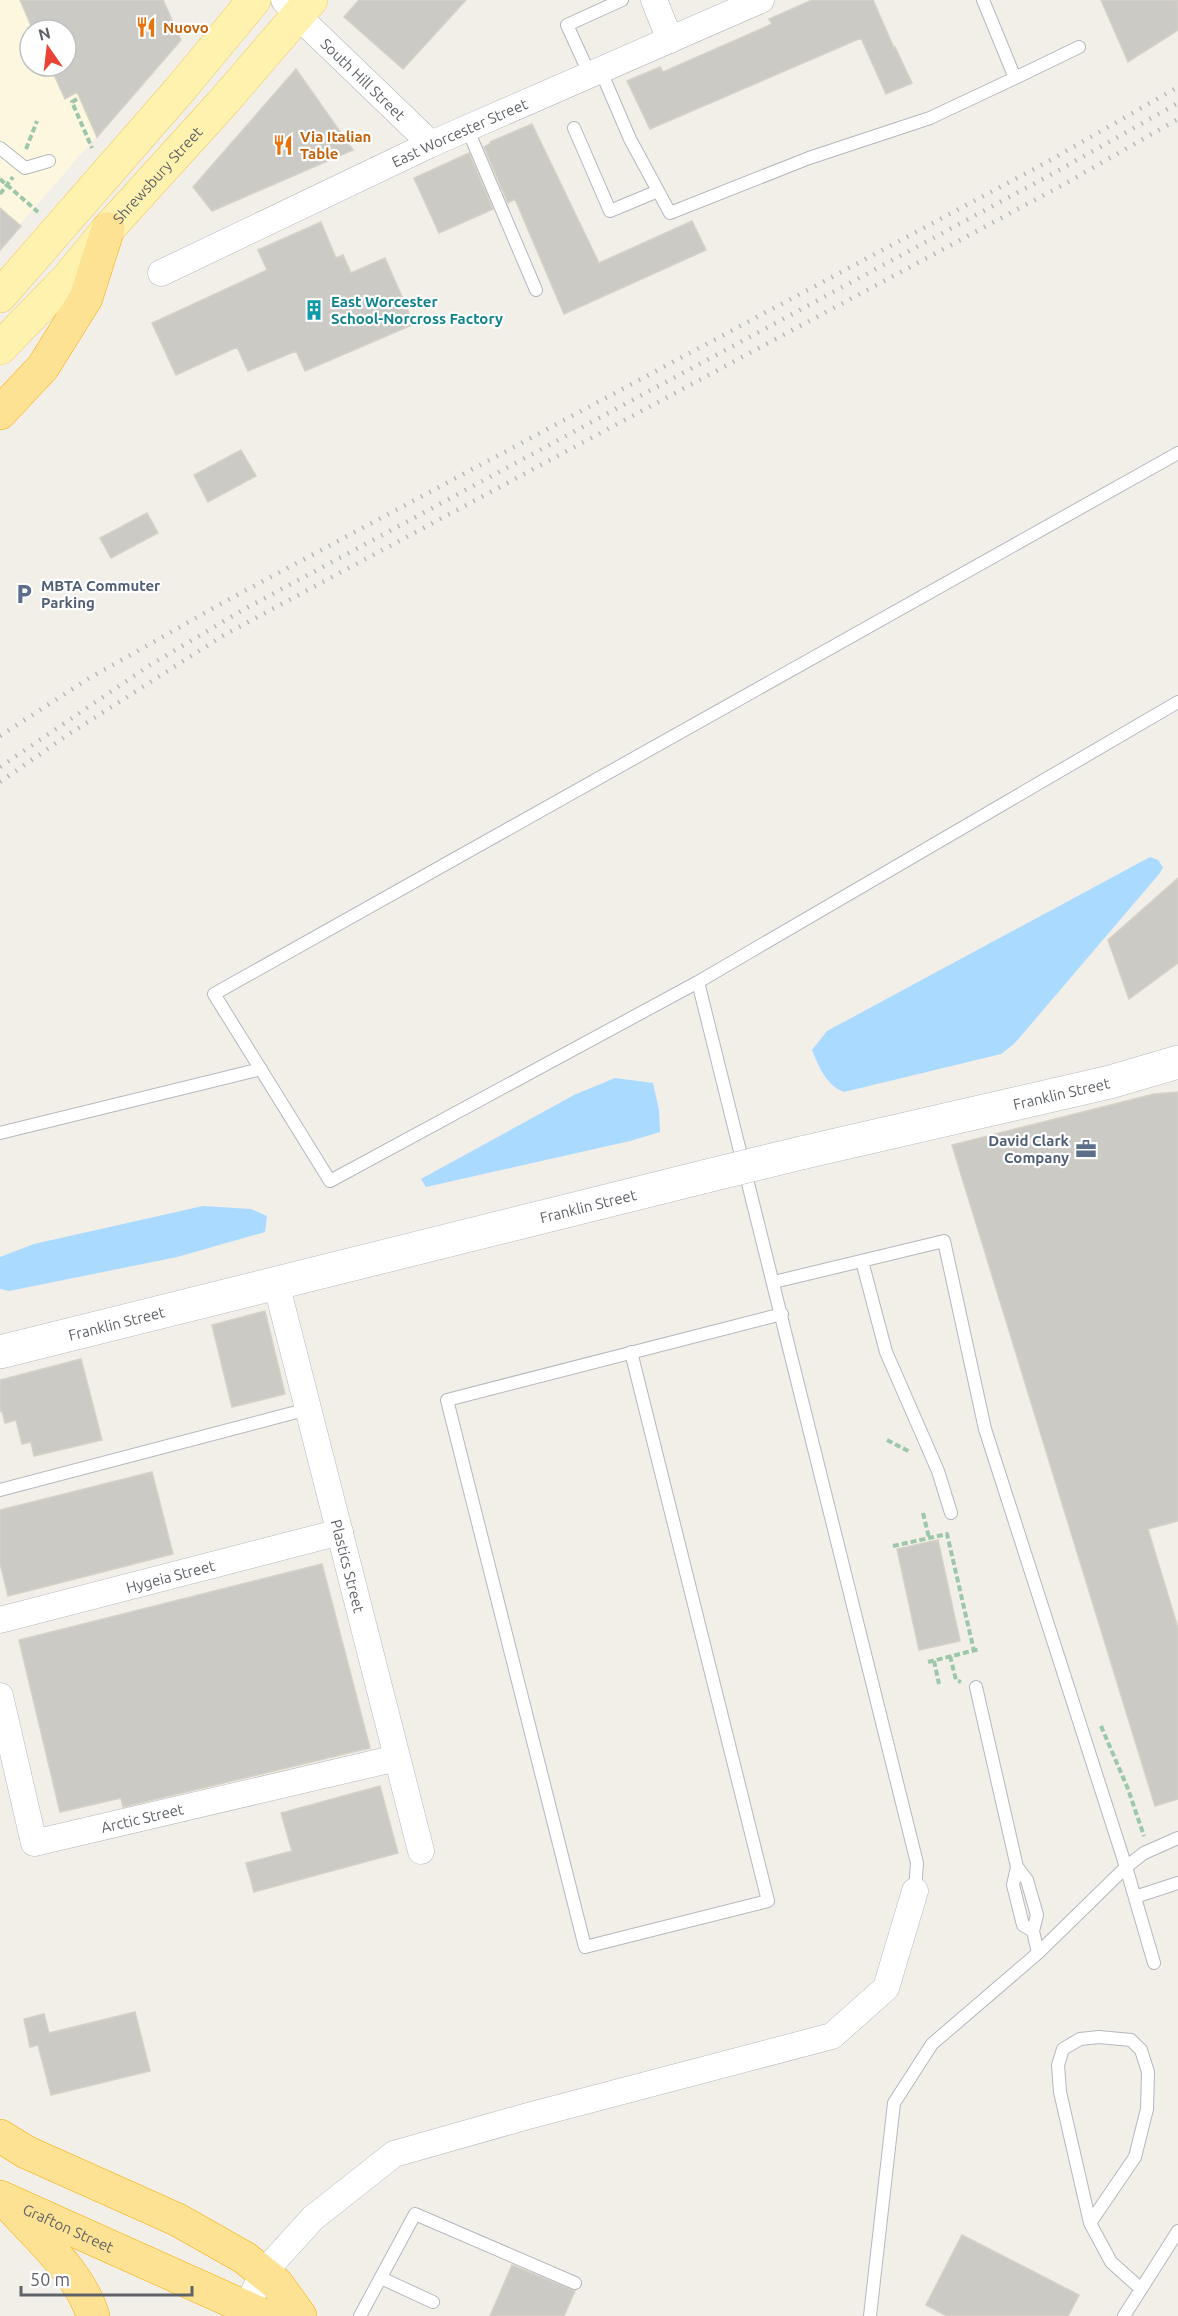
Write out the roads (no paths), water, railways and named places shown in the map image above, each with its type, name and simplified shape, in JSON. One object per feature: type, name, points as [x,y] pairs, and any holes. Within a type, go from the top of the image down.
[{"type":"highway","points":[[0,413],[41,369],[87,298],[108,229]]},
{"type":"highway","points":[[0,2136],[26,2152],[178,2220],[245,2258],[277,2284],[300,2316]]},
{"type":"highway","points":[[1,2197],[74,2278],[86,2297],[93,2316]]},
{"type":"highway","name":"Grafton Street","points":[[1,2197],[251,2313]]},
{"type":"main road","points":[[0,296],[183,86],[254,0]]},
{"type":"main road","name":"Shrewsbury Street","points":[[0,348],[68,278],[108,229],[225,100],[297,5]]},
{"type":"main road","name":"Franklin Street","points":[[0,1352],[801,1153],[1110,1082],[1178,1062]]},
{"type":"street","points":[[654,0],[670,40]]},
{"type":"street","name":"East Worcester Street","points":[[161,273],[431,144],[760,0]]},
{"type":"street","name":"South Hill Street","points":[[297,5],[431,144]]},
{"type":"street","name":"Plastics Street","points":[[276,1283],[421,1851]]},
{"type":"street","name":"Hygeia Street","points":[[0,1620],[340,1532]]},
{"type":"street","name":"Arctic Street","points":[[0,1696],[34,1843],[397,1758]]},
{"type":"street","points":[[251,2313],[264,2272],[313,2218],[394,2154],[528,2116],[832,2036],[886,1988],[915,1892]]},
{"type":"lane","points":[[622,0],[567,25],[595,71],[670,213],[809,158],[930,118],[1079,47]]},
{"type":"lane","points":[[983,0],[1015,78]]},
{"type":"lane","points":[[467,128],[536,290]]},
{"type":"lane","points":[[574,128],[610,212],[658,191]]},
{"type":"lane","points":[[0,148],[25,168],[49,160]]},
{"type":"lane","points":[[1178,453],[214,994],[330,1181],[699,982],[1178,702]]},
{"type":"lane","points":[[699,982],[917,1863],[915,1892]]},
{"type":"lane","points":[[0,1134],[261,1069]]},
{"type":"lane","points":[[774,1282],[944,1241],[985,1429],[1126,1867],[1154,1963]]},
{"type":"lane","points":[[862,1260],[886,1352],[938,1471],[951,1513]]},
{"type":"lane","points":[[631,1352],[768,1901],[585,1947],[447,1400],[631,1352],[783,1314]]},
{"type":"lane","points":[[0,1490],[308,1409]]},
{"type":"lane","points":[[976,1688],[1017,1867],[1027,1880],[1037,1915],[1033,1931],[1038,1953]]},
{"type":"lane","points":[[870,2316],[894,2103],[932,2044],[1038,1953],[1126,1867],[1148,1851],[1178,1838]]},
{"type":"lane","points":[[1135,1897],[1178,1882]]},
{"type":"lane","points":[[1090,2223],[1135,2157],[1147,2109],[1148,2072],[1141,2050],[1131,2040],[1099,2037],[1080,2039],[1063,2049],[1058,2065],[1060,2092],[1090,2223],[1111,2262],[1141,2289]]},
{"type":"lane","points":[[360,2316],[415,2214],[574,2283]]},
{"type":"lane","points":[[1124,2316],[1178,2231]]},
{"type":"lane","points":[[381,2278],[433,2302]]},
{"type":"water","points":[[1150,857],[1158,860],[1163,867],[1160,873],[1014,1044],[1001,1054],[844,1092],[832,1085],[824,1075],[812,1050],[827,1031]]},
{"type":"water","points":[[615,1078],[653,1083],[659,1110],[660,1132],[630,1141],[426,1187],[421,1179],[574,1095]]},
{"type":"water","points":[[203,1206],[251,1209],[267,1216],[265,1232],[177,1257],[9,1291],[0,1289],[0,1257],[34,1244]]},
{"type":"railway","points":[[0,736],[88,679],[224,602],[1047,162],[1178,87]]},
{"type":"railway","points":[[0,767],[150,665],[241,611],[1054,173],[1178,103]]},
{"type":"railway","points":[[0,782],[69,734],[224,635],[1061,186],[1178,119]]},
{"type":"place","name":"Nuovo","points":[[146,27]]},
{"type":"place","name":"Via Italian Table","points":[[283,145]]},
{"type":"place","name":"East Worcester School-Norcross Factory","points":[[314,310]]},
{"type":"place","name":"MBTA Commuter Parking","points":[[24,594]]},
{"type":"place","name":"David Clark Company","points":[[1086,1149]]}]
